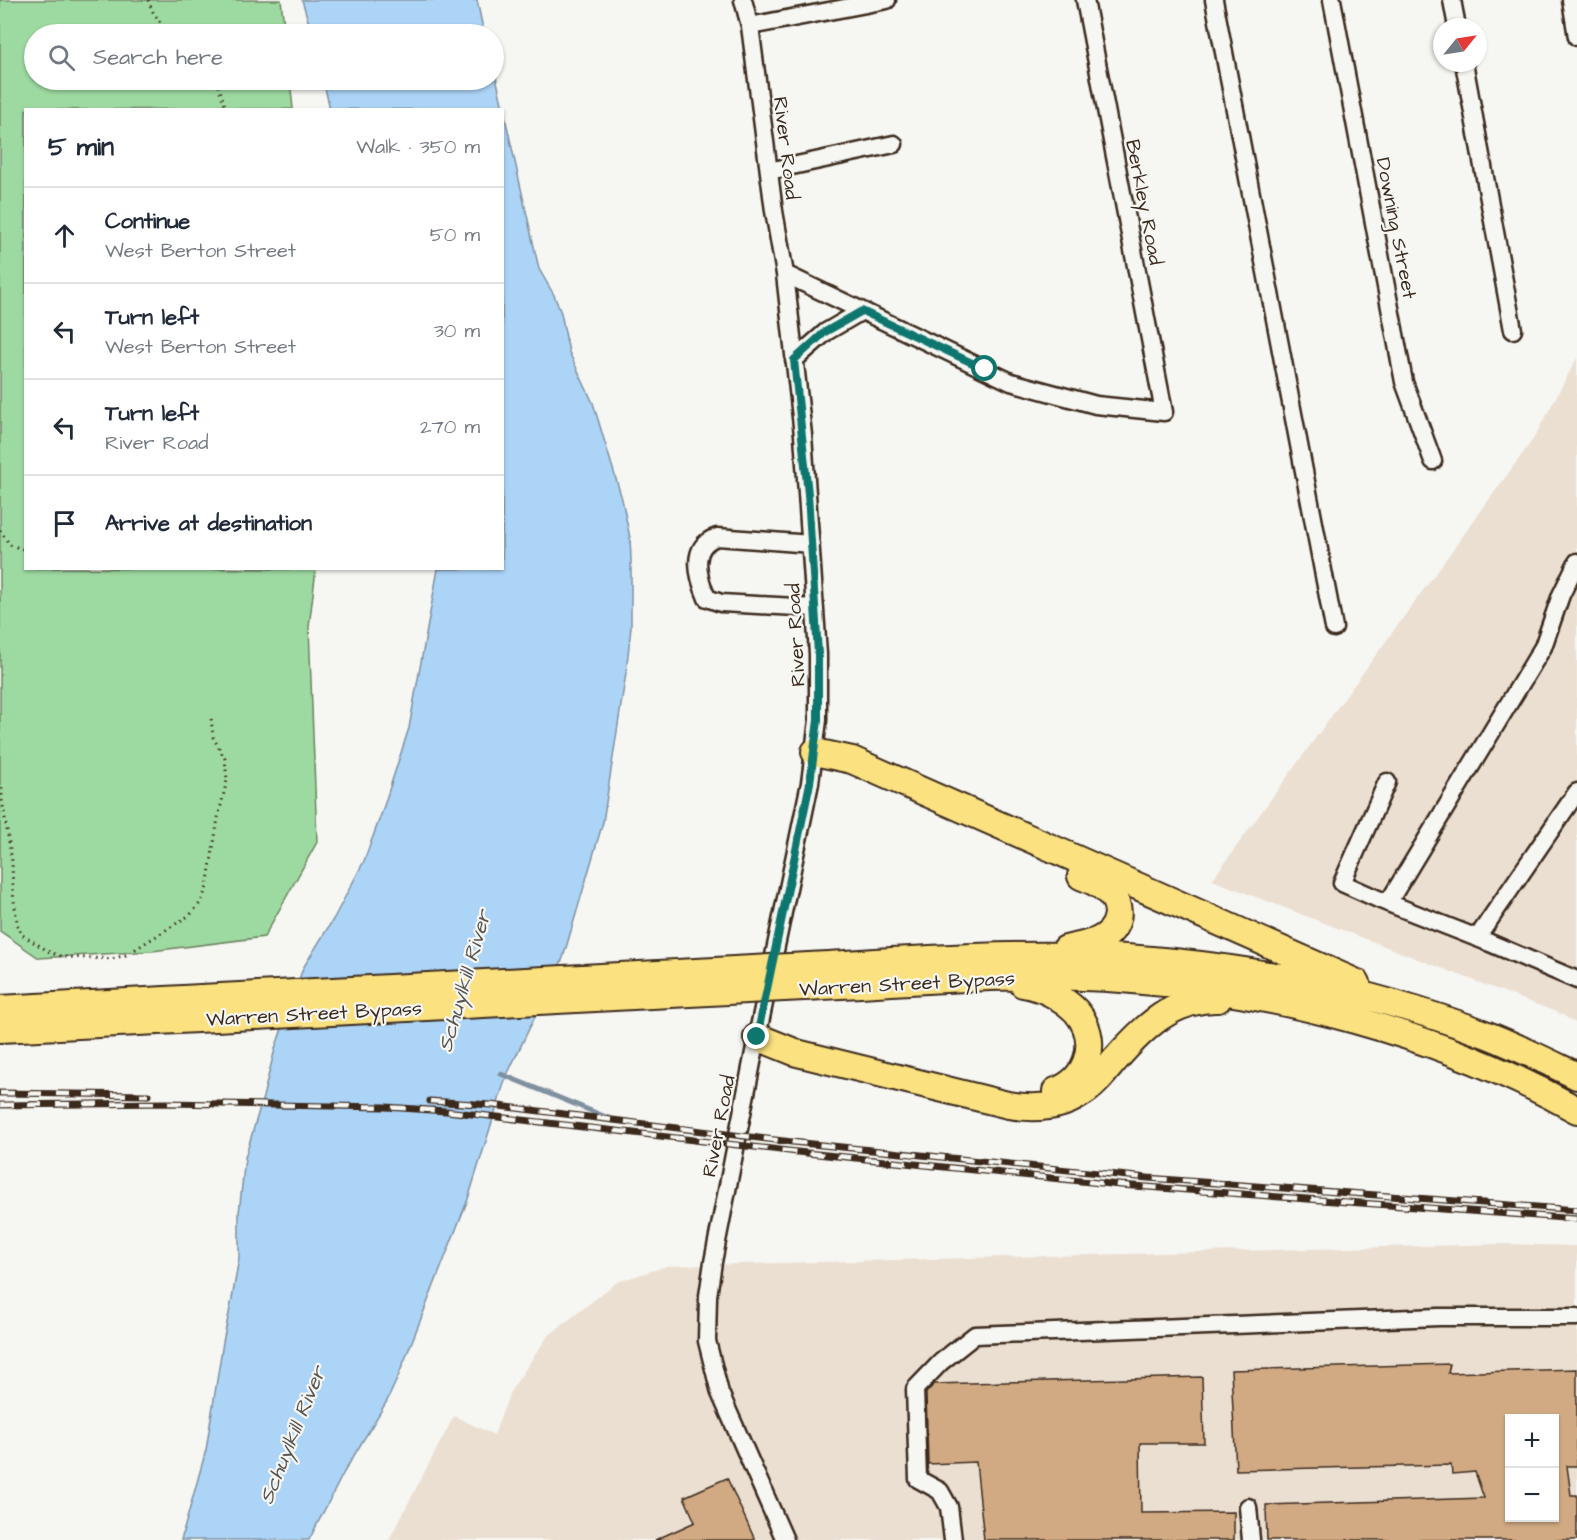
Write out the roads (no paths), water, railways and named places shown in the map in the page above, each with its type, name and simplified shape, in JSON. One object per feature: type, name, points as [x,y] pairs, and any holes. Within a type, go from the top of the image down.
[{"type":"highway","points":[[815,752],[846,773],[1109,891],[1119,912],[1118,920],[1107,935],[1088,944],[1028,956]]},
{"type":"highway","points":[[815,752],[852,760],[1446,1022]]},
{"type":"highway","name":"Warren Street Bypass","points":[[0,1029],[199,1009],[807,977],[1028,956],[1122,958],[1217,967],[1354,993],[1489,1036],[1577,1076]]},
{"type":"highway","name":"Warren Street Bypass","points":[[807,977],[1121,979],[1261,999],[1348,1018],[1393,1032],[1479,1063],[1577,1110]]},
{"type":"highway","points":[[757,1037],[800,1041],[1024,1094],[1050,1093],[1074,1080],[1086,1063],[1090,1044],[1085,1027],[1076,1011],[1042,989],[984,978]]},
{"type":"highway","points":[[757,1037],[797,1053],[1008,1105],[1038,1108],[1066,1102],[1089,1089],[1144,1029],[1169,1011],[1198,1001],[1212,999],[1261,999]]},
{"type":"highway","name":"Warren Street Bypass","points":[[0,1009],[199,1009]]},
{"type":"street","name":"River Road","points":[[743,0],[750,27],[785,274],[806,470],[819,693],[815,752],[713,1262],[708,1296],[707,1341],[720,1393],[785,1540]]},
{"type":"street","points":[[750,27],[888,0]]},
{"type":"street","name":"Berkley Road","points":[[862,311],[1011,382],[1095,405],[1164,412],[1085,0]]},
{"type":"street","points":[[1214,0],[1334,628]]},
{"type":"street","name":"Downing Street","points":[[1332,0],[1404,382],[1433,461]]},
{"type":"street","points":[[1452,0],[1455,18]]},
{"type":"street","points":[[1571,0],[1577,37]]},
{"type":"street","points":[[1466,72],[1513,330]]},
{"type":"street","points":[[769,171],[894,144]]},
{"type":"street","points":[[785,274],[862,311]]},
{"type":"street","points":[[794,360],[825,332],[862,311]]},
{"type":"street","points":[[811,544],[717,537],[709,539],[698,557],[698,573],[707,598],[721,603],[815,608]]},
{"type":"street","points":[[1388,903],[1543,647],[1560,595],[1577,562]]},
{"type":"street","points":[[1387,782],[1342,883],[1577,980]]},
{"type":"street","points":[[1478,938],[1577,792]]},
{"type":"street","points":[[953,1540],[949,1507],[940,1491],[918,1479],[915,1389],[941,1362],[975,1335],[1439,1317],[1577,1317]]},
{"type":"street","points":[[1248,1507],[1251,1540]]},
{"type":"water","points":[[302,0],[477,0],[482,24],[309,24]]},
{"type":"water","points":[[325,90],[499,90],[503,108],[330,108]]},
{"type":"water","name":"Schuylkill River","points":[[504,113],[539,269],[554,295],[561,313],[569,352],[593,403],[622,499],[630,538],[631,627],[603,822],[563,958],[506,1077],[468,1199],[398,1377],[387,1401],[344,1472],[309,1540],[181,1540],[206,1450],[239,1258],[239,1213],[245,1158],[275,1049],[303,968],[334,918],[364,861],[409,728],[438,570],[504,570]]},
{"type":"waterway","points":[[501,1074],[611,1119]]},
{"type":"railway","points":[[0,1093],[148,1095]]},
{"type":"railway","points":[[430,1101],[491,1105],[792,1142],[1148,1178],[1577,1210]]},
{"type":"railway","points":[[0,1105],[167,1103],[386,1107],[446,1111],[797,1152],[1120,1185],[1577,1219]]}]
